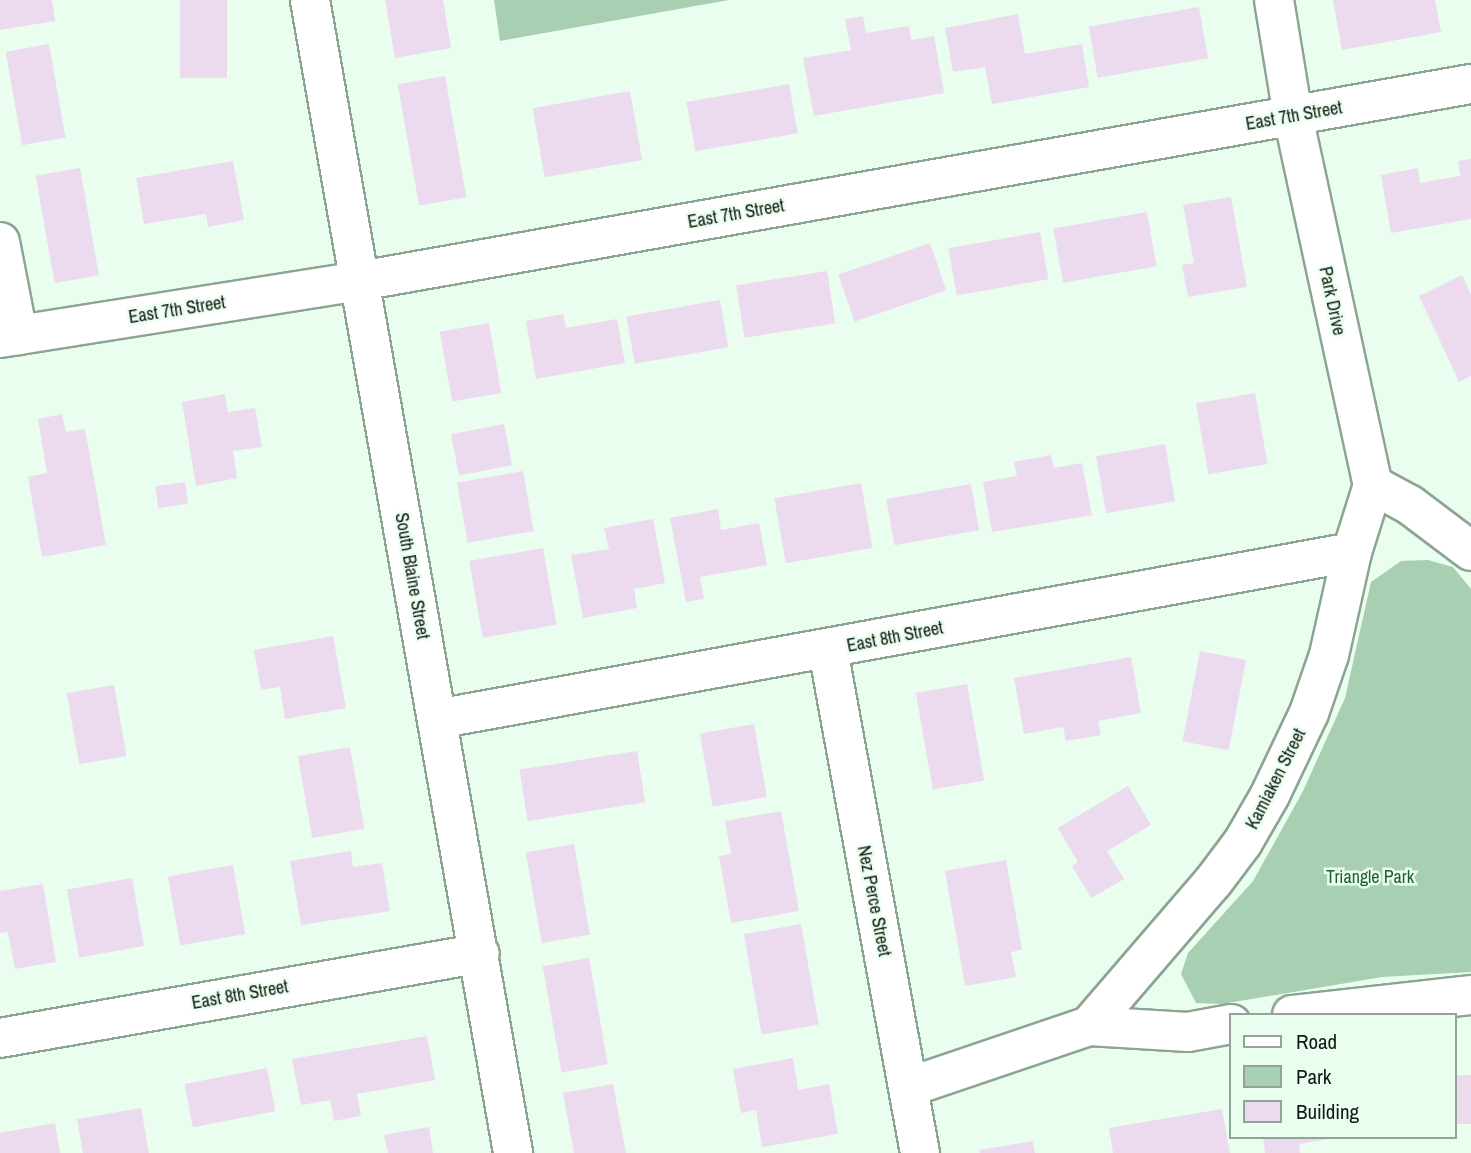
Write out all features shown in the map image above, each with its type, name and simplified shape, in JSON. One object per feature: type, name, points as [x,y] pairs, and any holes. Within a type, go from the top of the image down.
[{"type":"street","name":"South Blaine Street","points":[[310,0],[480,953],[513,1153]]},
{"type":"street","name":"Park Drive","points":[[1274,0],[1293,116],[1373,485]]},
{"type":"street","name":"East 7th Street","points":[[9,337],[360,281],[1471,84]]},
{"type":"street","points":[[0,242],[9,337]]},
{"type":"street","points":[[1373,485],[1419,511],[1471,551]]},
{"type":"street","name":"Kamiaken Street","points":[[1089,1026],[1213,882],[1243,842],[1270,795],[1309,713],[1329,655],[1352,552],[1373,485]]},
{"type":"street","name":"East 8th Street","points":[[437,719],[828,650],[1352,552]]},
{"type":"street","name":"Nez Perce Street","points":[[828,650],[920,1153]]},
{"type":"street","name":"East 8th Street","points":[[0,1038],[480,953]]},
{"type":"street","points":[[1310,1013],[1471,995]]},
{"type":"street","points":[[909,1087],[1089,1026],[1188,1032],[1230,1024]]},
{"type":"green space","points":[[494,0],[729,0],[500,41]]},
{"type":"green space","name":"Triangle Park","points":[[1428,560],[1453,567],[1471,589],[1471,972],[1382,977],[1222,1004],[1196,1003],[1181,974],[1188,953],[1253,881],[1303,791],[1345,698],[1371,582],[1401,561]]},
{"type":"building","points":[[0,0],[52,0],[55,21],[0,30]]},
{"type":"building","points":[[180,0],[227,0],[227,78],[180,78]]},
{"type":"building","points":[[385,0],[443,0],[451,48],[395,58]]},
{"type":"building","points":[[1333,0],[1435,0],[1441,32],[1342,50]]},
{"type":"building","points":[[1199,7],[1208,58],[1098,78],[1089,26]]},
{"type":"building","points":[[1018,14],[1025,54],[1082,44],[1089,87],[992,104],[985,67],[953,72],[945,28]]},
{"type":"building","points":[[863,16],[866,33],[909,26],[911,40],[934,36],[944,93],[814,116],[803,58],[851,50],[845,19]]},
{"type":"building","points":[[49,44],[65,138],[22,145],[6,52]]},
{"type":"building","points":[[445,76],[466,197],[419,205],[398,84]]},
{"type":"building","points":[[789,84],[798,133],[695,151],[687,102]]},
{"type":"building","points":[[630,91],[642,160],[545,177],[533,108]]},
{"type":"building","points":[[1471,159],[1471,219],[1391,233],[1381,175],[1418,168],[1420,183],[1460,176],[1458,161]]},
{"type":"building","points":[[233,161],[244,220],[208,227],[206,214],[144,224],[136,178]]},
{"type":"building","points":[[80,168],[99,275],[55,283],[36,176]]},
{"type":"building","points":[[1231,197],[1247,287],[1188,297],[1182,265],[1194,263],[1183,205]]},
{"type":"building","points":[[1147,212],[1157,266],[1063,283],[1053,228]]},
{"type":"building","points":[[1040,232],[1048,279],[957,295],[948,248]]},
{"type":"building","points":[[930,243],[946,290],[855,322],[838,275]]},
{"type":"building","points":[[827,271],[835,323],[744,338],[736,285]]},
{"type":"building","points":[[1462,275],[1471,295],[1471,376],[1459,382],[1419,296]]},
{"type":"building","points":[[720,300],[728,347],[635,364],[626,316]]},
{"type":"building","points":[[563,314],[566,328],[617,319],[625,363],[536,379],[526,321]]},
{"type":"building","points":[[489,323],[501,393],[452,402],[440,332]]},
{"type":"building","points":[[1255,393],[1268,464],[1208,474],[1196,403]]},
{"type":"building","points":[[225,394],[228,412],[255,408],[262,447],[233,451],[237,478],[196,486],[182,402]]},
{"type":"building","points":[[62,414],[66,432],[85,429],[106,545],[42,557],[28,477],[47,473],[38,419]]},
{"type":"building","points":[[504,424],[512,465],[459,476],[451,434]]},
{"type":"building","points":[[1165,444],[1175,501],[1106,513],[1096,456]]},
{"type":"building","points":[[1051,455],[1054,468],[1082,463],[1092,515],[992,532],[983,482],[1017,476],[1014,462]]},
{"type":"building","points":[[523,471],[534,531],[468,543],[457,483]]},
{"type":"building","points":[[185,482],[188,504],[158,508],[155,486]]},
{"type":"building","points":[[861,483],[872,548],[786,563],[774,498]]},
{"type":"building","points":[[971,484],[979,530],[894,545],[886,499]]},
{"type":"building","points":[[718,509],[721,530],[759,523],[767,565],[700,577],[704,599],[686,602],[670,518]]},
{"type":"building","points":[[653,519],[665,583],[634,589],[637,608],[583,618],[571,555],[609,549],[604,528]]},
{"type":"building","points":[[543,548],[557,625],[483,638],[469,561]]},
{"type":"building","points":[[333,636],[346,708],[285,719],[280,687],[261,690],[254,650]]},
{"type":"building","points":[[1200,651],[1246,660],[1229,750],[1182,741]]},
{"type":"building","points":[[1131,657],[1141,713],[1098,721],[1101,735],[1066,741],[1063,727],[1024,734],[1014,678]]},
{"type":"building","points":[[967,684],[984,781],[933,790],[916,693]]},
{"type":"building","points":[[114,685],[127,756],[79,764],[67,693]]},
{"type":"building","points":[[754,724],[767,797],[713,806],[700,734]]},
{"type":"building","points":[[350,747],[364,829],[312,838],[298,756]]},
{"type":"building","points":[[637,751],[645,802],[528,821],[519,770]]},
{"type":"building","points":[[1128,786],[1151,825],[1107,851],[1124,879],[1091,898],[1072,866],[1078,862],[1058,828]]},
{"type":"building","points":[[781,811],[799,911],[731,923],[719,856],[731,854],[725,821]]},
{"type":"building","points":[[574,844],[590,935],[542,943],[526,853]]},
{"type":"building","points":[[351,851],[353,867],[382,863],[390,911],[301,925],[290,861]]},
{"type":"building","points":[[1006,860],[1022,950],[1011,952],[1016,977],[965,986],[945,871]]},
{"type":"building","points":[[233,865],[245,934],[180,945],[168,876]]},
{"type":"building","points":[[132,878],[144,946],[79,957],[67,889]]},
{"type":"building","points":[[43,884],[56,962],[15,969],[8,932],[0,933],[0,891]]},
{"type":"building","points":[[801,924],[819,1024],[762,1035],[744,934]]},
{"type":"building","points":[[589,958],[608,1064],[561,1073],[543,966]]},
{"type":"building","points":[[427,1036],[435,1080],[357,1094],[361,1116],[334,1121],[330,1100],[301,1105],[292,1059]]},
{"type":"building","points":[[793,1058],[798,1090],[829,1084],[838,1134],[762,1147],[756,1110],[741,1113],[733,1069]]},
{"type":"building","points":[[267,1068],[275,1111],[193,1127],[185,1084]]},
{"type":"building","points":[[1457,1075],[1471,1075],[1471,1124],[1457,1124]]},
{"type":"building","points":[[613,1084],[626,1153],[574,1153],[563,1093]]},
{"type":"building","points":[[141,1108],[149,1153],[83,1153],[77,1119]]},
{"type":"building","points":[[1222,1109],[1230,1153],[1113,1153],[1109,1128]]},
{"type":"building","points":[[55,1123],[60,1153],[0,1153],[0,1133]]},
{"type":"building","points":[[429,1127],[433,1153],[388,1153],[384,1135]]},
{"type":"building","points":[[1263,1139],[1329,1139],[1299,1144],[1300,1153],[1265,1153]]},
{"type":"building","points":[[1033,1141],[1035,1153],[980,1153],[979,1150]]}]
